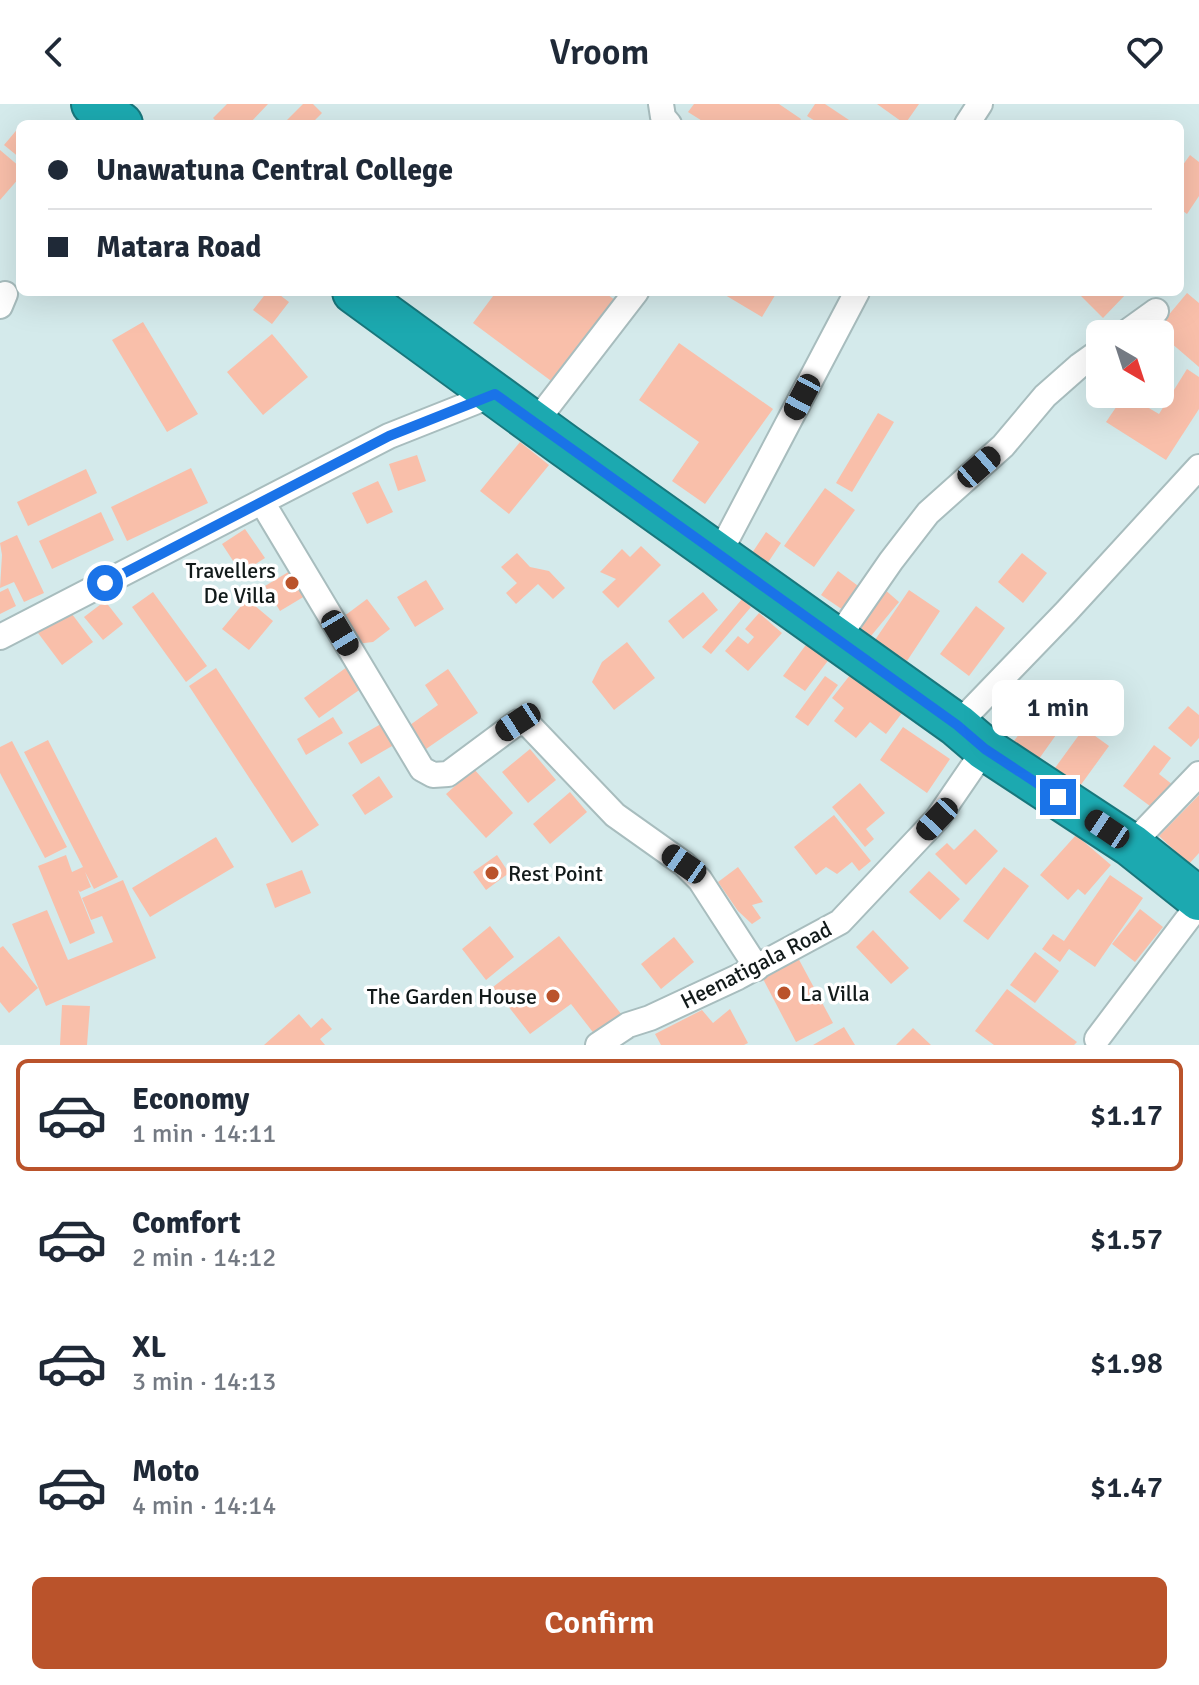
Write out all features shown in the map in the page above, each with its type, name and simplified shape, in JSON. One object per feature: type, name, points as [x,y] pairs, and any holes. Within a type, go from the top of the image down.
[{"type":"highway","points":[[93,104],[115,120]]},
{"type":"highway","points":[[360,296],[971,737],[1131,845],[1199,902]]},
{"type":"street","points":[[535,423],[633,296]]},
{"type":"street","points":[[719,554],[855,296]]},
{"type":"street","points":[[1143,320],[1156,311]]},
{"type":"street","points":[[837,639],[928,513],[1003,446],[1045,396],[1086,361]]},
{"type":"street","points":[[0,637],[389,436],[495,394]]},
{"type":"street","name":"Heenatigala Road","points":[[598,1045],[628,1025],[757,968],[840,922],[937,819],[971,737],[1066,612],[1199,467]]},
{"type":"street","points":[[262,502],[422,769],[433,775],[448,774],[518,722],[529,725],[615,815],[684,864],[700,880],[757,968]]},
{"type":"street","points":[[1131,845],[1199,774]]},
{"type":"street","points":[[1097,1039],[1199,902]]},
{"type":"building","points":[[227,104],[268,104],[253,120],[213,118]]},
{"type":"building","points":[[303,104],[313,104],[322,113],[315,120],[287,120]]},
{"type":"building","points":[[694,104],[779,104],[801,119],[701,120],[688,112]]},
{"type":"building","points":[[815,104],[825,104],[849,120],[814,120],[807,116]]},
{"type":"building","points":[[877,104],[919,104],[908,120],[899,120]]},
{"type":"building","points":[[16,131],[16,155],[4,145]]},
{"type":"building","points":[[0,150],[16,164],[16,182],[0,200]]},
{"type":"building","points":[[1190,155],[1199,162],[1199,196],[1187,214],[1184,212],[1184,163]]},
{"type":"building","points":[[1187,293],[1199,303],[1199,367],[1174,345],[1174,320],[1164,320]]},
{"type":"building","points":[[264,296],[281,296],[289,302],[272,324],[253,310]]},
{"type":"building","points":[[493,296],[609,296],[619,303],[558,386],[473,323]]},
{"type":"building","points":[[727,296],[775,296],[762,317]]},
{"type":"building","points":[[1081,296],[1124,296],[1103,318]]},
{"type":"building","points":[[143,322],[198,414],[167,432],[112,340]]},
{"type":"building","points":[[272,334],[308,377],[263,415],[227,372]]},
{"type":"building","points":[[679,343],[773,409],[705,504],[672,481],[699,442],[639,400]]},
{"type":"building","points":[[1187,369],[1199,377],[1199,409],[1166,460],[1106,422],[1116,408],[1149,408],[1159,414],[1163,408],[1174,408],[1174,390]]},
{"type":"building","points":[[878,413],[894,422],[852,492],[836,483]]},
{"type":"building","points":[[520,442],[549,465],[509,514],[480,491]]},
{"type":"building","points":[[417,455],[426,481],[398,491],[389,464]]},
{"type":"building","points":[[191,468],[208,503],[127,541],[111,507]]},
{"type":"building","points":[[86,469],[97,493],[28,526],[17,502]]},
{"type":"building","points":[[378,481],[393,512],[367,524],[352,493]]},
{"type":"building","points":[[825,488],[855,510],[814,567],[784,546]]},
{"type":"building","points":[[101,512],[114,540],[52,569],[39,541]]},
{"type":"building","points":[[245,529],[265,558],[241,573],[222,544]]},
{"type":"building","points":[[766,532],[781,543],[767,564],[752,553]]},
{"type":"building","points":[[17,535],[44,593],[24,602],[14,582],[0,588],[0,543]]},
{"type":"building","points":[[641,546],[661,565],[618,608],[602,592],[616,579],[600,572],[622,549],[630,557]]},
{"type":"building","points":[[517,553],[530,567],[549,571],[565,588],[553,599],[538,584],[516,604],[506,593],[517,583],[501,567]]},
{"type":"building","points":[[1022,553],[1047,573],[1023,603],[998,582]]},
{"type":"building","name":"Travellers De Villa","points":[[295,568],[310,593],[280,611],[265,586]]},
{"type":"building","points":[[838,571],[865,591],[849,614],[821,595]]},
{"type":"building","points":[[426,580],[444,609],[415,627],[397,597]]},
{"type":"building","points":[[8,588],[16,606],[0,614],[0,592]]},
{"type":"building","points":[[883,588],[899,602],[871,636],[854,623]]},
{"type":"building","points":[[909,590],[940,611],[907,661],[875,640]]},
{"type":"building","points":[[153,592],[207,666],[186,682],[132,607]]},
{"type":"building","points":[[703,592],[718,610],[683,639],[668,621]]},
{"type":"building","points":[[247,599],[273,621],[249,650],[222,629]]},
{"type":"building","points":[[367,599],[390,629],[373,642],[356,644],[334,618],[347,614]]},
{"type":"building","points":[[742,599],[751,607],[711,654],[702,647]]},
{"type":"building","points":[[105,601],[123,624],[103,640],[84,617]]},
{"type":"building","points":[[976,606],[1005,628],[969,676],[940,654]]},
{"type":"building","points":[[69,610],[93,642],[62,665],[38,633]]},
{"type":"building","points":[[759,613],[782,633],[748,671],[725,651],[738,636],[748,644],[754,637],[745,629]]},
{"type":"building","points":[[627,642],[655,678],[614,710],[592,682],[602,662]]},
{"type":"building","points":[[808,642],[830,658],[805,691],[783,676]]},
{"type":"building","points":[[347,667],[365,686],[319,718],[304,698]]},
{"type":"building","points":[[216,668],[319,825],[292,843],[189,686]]},
{"type":"building","points":[[448,669],[478,713],[426,749],[410,725],[438,705],[425,685]]},
{"type":"building","points":[[854,670],[905,709],[886,734],[870,722],[856,738],[834,721],[844,708],[832,698]]},
{"type":"building","points":[[825,676],[838,685],[808,726],[795,717]]},
{"type":"building","points":[[1188,706],[1199,715],[1199,738],[1191,747],[1168,728]]},
{"type":"building","points":[[1036,711],[1061,728],[1036,763],[1011,745]]},
{"type":"building","points":[[333,717],[343,733],[306,755],[297,739]]},
{"type":"building","points":[[386,721],[399,742],[361,764],[348,743]]},
{"type":"building","points":[[903,727],[950,759],[927,793],[880,760]]},
{"type":"building","points":[[1084,728],[1109,746],[1080,786],[1055,768]]},
{"type":"building","points":[[48,740],[118,877],[94,889],[85,872],[91,887],[78,890],[95,933],[70,944],[38,866],[66,855],[72,872],[83,867],[24,752]]},
{"type":"building","points":[[12,741],[67,847],[45,858],[0,773],[0,747]]},
{"type":"building","points":[[1154,745],[1171,758],[1159,774],[1173,785],[1154,809],[1123,786]]},
{"type":"building","points":[[530,749],[556,780],[528,803],[502,772]]},
{"type":"building","points":[[474,769],[513,813],[486,838],[446,794]]},
{"type":"building","points":[[379,776],[393,797],[365,815],[352,795]]},
{"type":"building","points":[[860,783],[885,813],[866,829],[874,839],[865,847],[832,807]]},
{"type":"building","points":[[570,792],[587,812],[550,844],[533,824]]},
{"type":"building","points":[[1199,795],[1199,853],[1189,864],[1159,836]]},
{"type":"building","points":[[834,815],[871,861],[859,871],[852,862],[837,874],[826,867],[816,875],[794,847]]},
{"type":"building","points":[[975,829],[998,851],[966,885],[935,854],[947,843],[954,850]]},
{"type":"building","points":[[1076,835],[1111,865],[1085,895],[1078,889],[1068,900],[1040,875]]},
{"type":"building","points":[[216,837],[234,867],[150,917],[132,888]]},
{"type":"building","points":[[497,855],[509,873],[486,890],[473,872]]},
{"type":"building","points":[[738,867],[763,902],[752,905],[761,918],[752,924],[738,911],[718,882]]},
{"type":"building","points":[[1004,867],[1029,886],[988,940],[963,921]]},
{"type":"building","points":[[302,870],[311,893],[275,908],[266,884]]},
{"type":"building","points":[[929,871],[960,899],[940,920],[909,892]]},
{"type":"building","points":[[1110,875],[1143,898],[1095,967],[1069,949],[1060,962],[1042,949],[1053,934],[1064,941]]},
{"type":"building","points":[[123,880],[156,958],[46,1006],[12,924],[47,910],[68,960],[113,942],[102,916],[91,920],[82,898]]},
{"type":"building","points":[[1140,909],[1163,927],[1135,962],[1112,944]]},
{"type":"building","points":[[490,926],[514,957],[486,980],[462,949]]},
{"type":"building","points":[[873,930],[909,968],[891,984],[856,947]]},
{"type":"building","name":"The Garden House","points":[[559,936],[626,1020],[599,1040],[571,1004],[530,1034],[493,987]]},
{"type":"building","points":[[674,937],[694,962],[661,989],[641,964]]},
{"type":"building","points":[[3,946],[38,988],[9,1013],[0,1002],[0,948]]},
{"type":"building","points":[[1035,952],[1059,971],[1035,1003],[1010,985]]},
{"type":"building","points":[[797,956],[833,1023],[796,1042],[761,975]]},
{"type":"building","points":[[1007,989],[1077,1042],[1074,1045],[994,1045],[975,1031]]},
{"type":"building","points":[[62,1005],[90,1006],[87,1045],[60,1045]]},
{"type":"building","points":[[730,1009],[748,1043],[744,1045],[661,1045],[655,1034],[702,1010],[713,1023]]},
{"type":"building","points":[[299,1014],[311,1028],[322,1018],[332,1029],[320,1039],[325,1045],[264,1045]]},
{"type":"building","points":[[844,1027],[855,1045],[813,1045]]},
{"type":"building","points":[[913,1028],[931,1045],[896,1045]]},
{"type":"place","name":"Travellers De Villa","points":[[292,583]]},
{"type":"place","name":"Rest Point","points":[[492,873]]},
{"type":"place","name":"La Villa","points":[[784,993]]},
{"type":"place","name":"The Garden House","points":[[553,996]]},
{"type":"route","points":[[105,583],[389,436],[495,394],[957,725],[985,749],[1058,797]]}]
